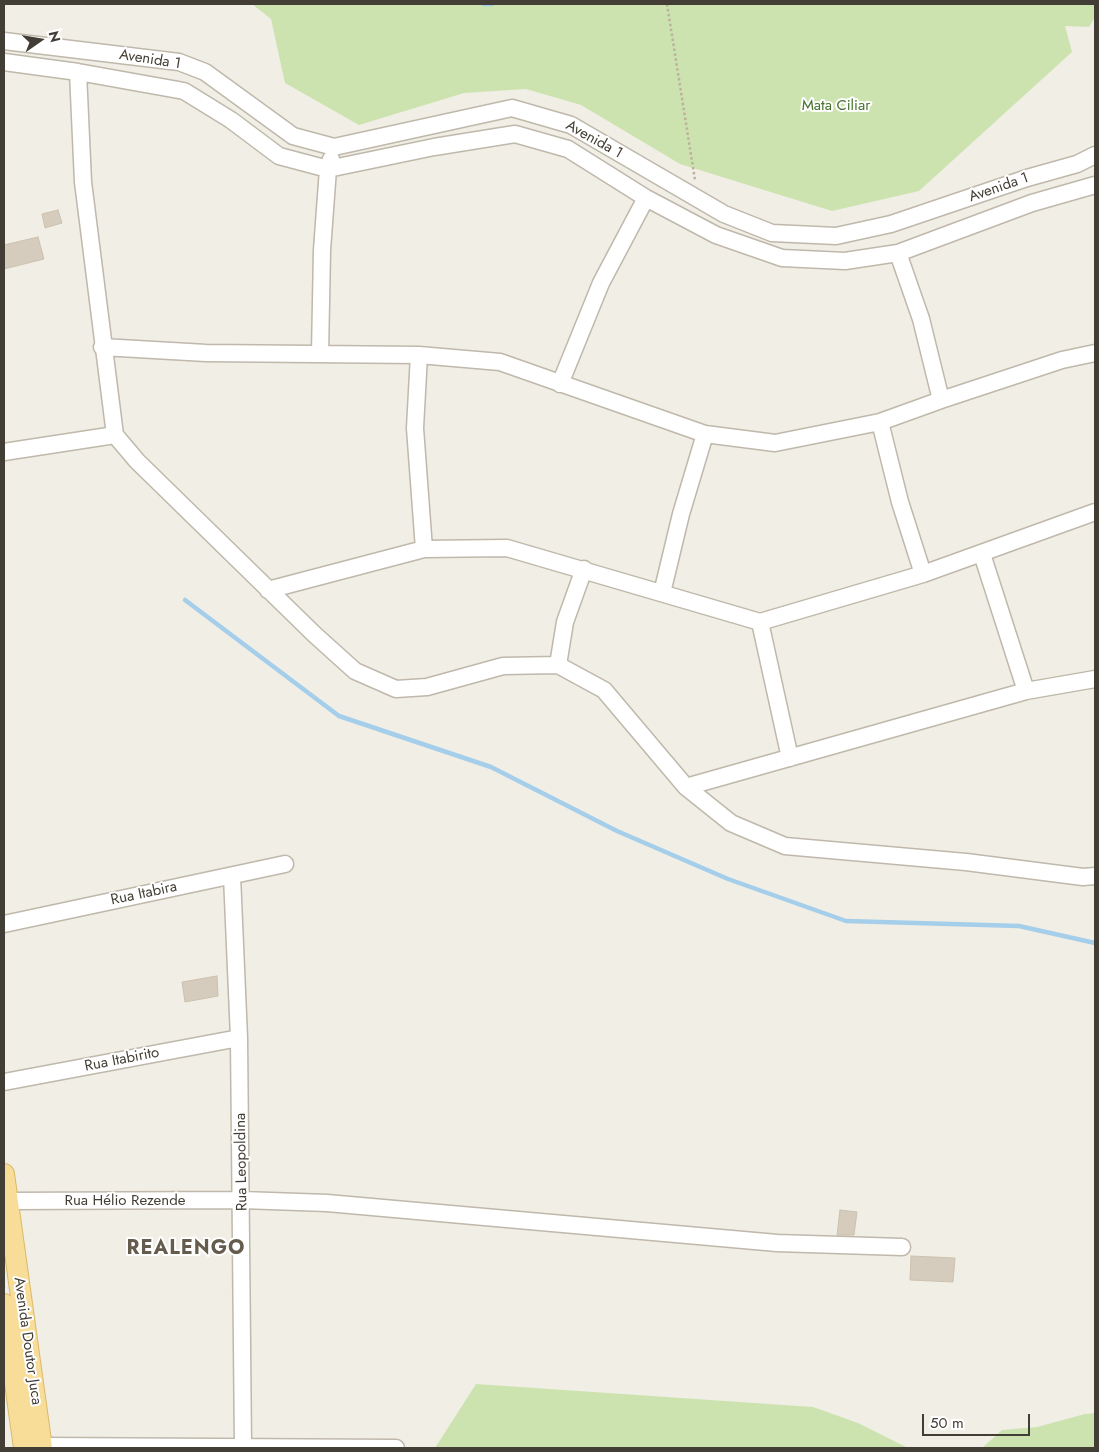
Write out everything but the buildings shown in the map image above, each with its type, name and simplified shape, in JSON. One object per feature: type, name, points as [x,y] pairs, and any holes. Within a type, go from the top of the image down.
[{"type":"main road","name":"Avenida Doutor Juca","points":[[4,1174],[36,1447]]},
{"type":"main road","name":"Avenida Doutor Juca","points":[[4,1304],[36,1447]]},
{"type":"street","name":"Avenida 1","points":[[4,41],[179,62],[205,72],[293,136],[334,148],[512,108],[572,125],[724,214],[772,233],[836,236],[891,224],[1027,178],[1077,164],[1095,155]]},
{"type":"street","name":"Avenida 1","points":[[4,62],[78,72],[184,91],[231,120],[279,156],[328,169],[434,147],[515,134],[568,149],[646,198],[716,235],[782,258],[845,261],[898,254],[1032,203],[1095,185]]},
{"type":"street","points":[[78,72],[83,182],[102,347],[115,435],[137,461],[268,590],[355,672],[396,689],[427,687],[503,666],[558,665],[604,690],[686,787],[731,823],[785,846],[966,862],[1084,877],[1095,876]]},
{"type":"street","points":[[320,354],[322,250],[328,169],[334,148]]},
{"type":"street","points":[[560,384],[601,283],[646,198]]},
{"type":"street","points":[[898,254],[921,319],[941,400]]},
{"type":"street","points":[[102,347],[206,353],[419,355],[500,362],[704,434],[775,444],[880,422],[1062,360],[1095,353]]},
{"type":"street","points":[[419,355],[415,428],[424,549]]},
{"type":"street","points":[[880,422],[900,502],[923,574]]},
{"type":"street","points":[[662,593],[681,514],[704,434]]},
{"type":"street","points":[[4,452],[115,435]]},
{"type":"street","points":[[268,590],[424,549],[507,548],[760,622],[923,574],[1095,512]]},
{"type":"street","points":[[982,554],[1026,690]]},
{"type":"street","points":[[558,665],[565,622],[584,569]]},
{"type":"street","points":[[760,622],[790,758]]},
{"type":"street","points":[[686,787],[1026,690],[1095,680]]},
{"type":"street","name":"Rua Itabira","points":[[4,924],[285,864]]},
{"type":"street","name":"Rua Leopoldina","points":[[232,876],[240,1038],[243,1447]]},
{"type":"street","name":"Rua Itabirito","points":[[4,1082],[240,1038]]},
{"type":"street","name":"Rua Hélio Rezende","points":[[8,1201],[242,1200],[337,1204],[777,1243],[902,1247]]},
{"type":"street","points":[[36,1447],[396,1448]]},
{"type":"path","points":[[667,4],[698,199]]},
{"type":"green space","name":"Mata Ciliar","points":[[252,4],[1095,4],[1095,17],[1089,27],[1065,26],[1072,52],[919,191],[832,211],[680,164],[581,105],[526,89],[464,93],[359,125],[285,83],[271,19]]},
{"type":"green space","points":[[476,1384],[813,1407],[858,1423],[908,1448],[435,1448]]},
{"type":"green space","points":[[1095,1413],[1095,1448],[982,1448],[1002,1430],[1037,1427]]},
{"type":"waterway","points":[[484,4],[492,4]]},
{"type":"waterway","points":[[185,600],[339,716],[491,767],[617,831],[728,879],[846,921],[1019,926],[1095,943]]},
{"type":"district","name":"REALENGO","points":[[186,1249]]}]
